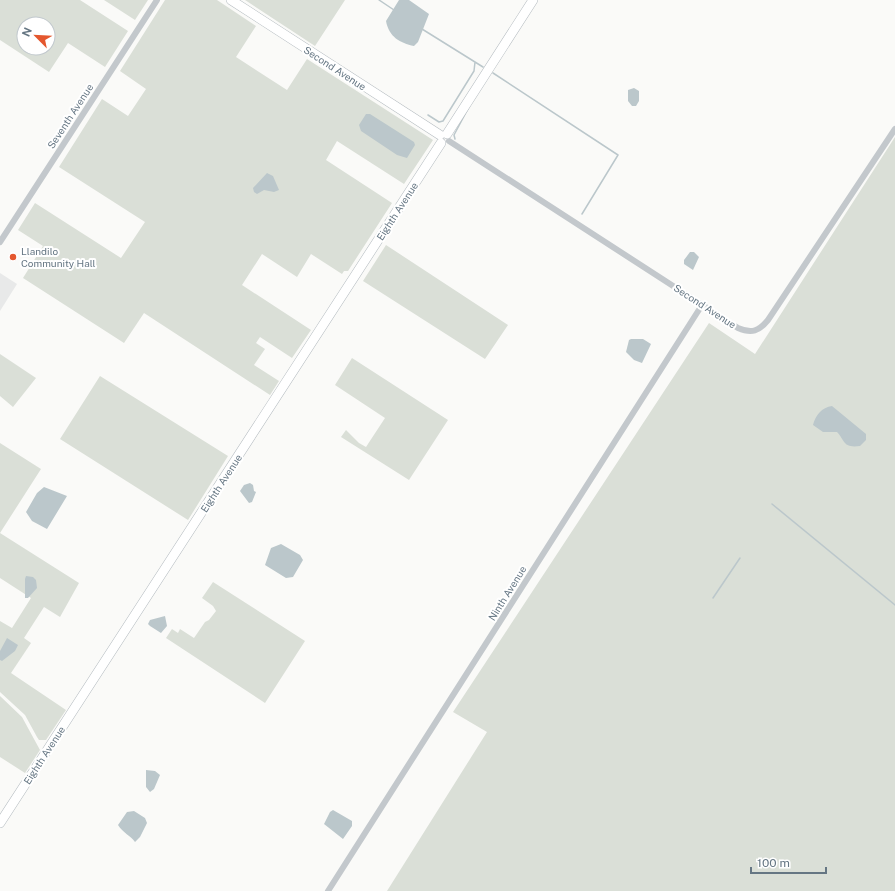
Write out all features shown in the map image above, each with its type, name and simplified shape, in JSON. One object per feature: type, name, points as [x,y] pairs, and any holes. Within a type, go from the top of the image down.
[{"type":"main road","name":"Second Avenue","points":[[231,0],[444,138]]},
{"type":"main road","name":"Eighth Avenue","points":[[0,823],[533,0]]},
{"type":"street","name":"Seventh Avenue","points":[[0,242],[157,0]]},
{"type":"street","name":"Second Avenue","points":[[444,138],[702,305],[747,332],[760,329],[895,129]]},
{"type":"street","name":"Ninth Avenue","points":[[328,891],[702,305]]},
{"type":"shaded area","points":[[0,0],[80,0],[128,31],[105,67],[68,43],[49,72],[24,56],[56,56],[56,16],[16,16],[16,50],[0,40]]},
{"type":"shaded area","points":[[104,0],[148,0],[135,20]]},
{"type":"shaded area","points":[[165,0],[217,0],[256,26],[236,57],[287,90],[307,59],[433,140],[404,184],[337,141],[326,160],[392,203],[348,271],[344,271],[342,274],[311,254],[297,277],[262,254],[242,285],[311,330],[292,358],[260,337],[256,343],[265,349],[254,365],[279,381],[270,395],[144,313],[124,343],[23,278],[43,246],[18,230],[35,203],[121,258],[145,222],[59,167],[102,99],[128,116],[146,89],[120,71]]},
{"type":"shaded area","points":[[245,0],[345,0],[315,46]]},
{"type":"shaded area","points":[[399,0],[409,0],[429,14],[418,42],[414,46],[400,41],[392,35],[387,27],[386,21]]},
{"type":"shaded area","points":[[634,88],[639,91],[639,101],[636,106],[632,106],[628,101],[628,90]]},
{"type":"shaded area","points":[[366,114],[370,114],[414,142],[415,145],[407,158],[397,155],[361,131],[359,125]]},
{"type":"shaded area","points":[[895,137],[895,891],[387,891],[487,732],[453,712],[709,323],[755,354]]},
{"type":"shaded area","points":[[267,173],[273,176],[279,190],[274,192],[264,190],[257,194],[254,192],[253,188]]},
{"type":"shaded area","points":[[386,245],[508,325],[485,359],[363,281]]},
{"type":"shaded area","points":[[690,252],[694,252],[699,257],[693,270],[684,264],[684,260]]},
{"type":"shaded area","points":[[0,273],[17,284],[0,311]]},
{"type":"shaded area","points":[[643,339],[651,344],[642,363],[634,360],[626,352],[629,340]]},
{"type":"shaded area","points":[[0,354],[36,378],[13,407],[0,396]]},
{"type":"shaded area","points":[[352,358],[448,420],[409,480],[341,437],[346,430],[359,443],[366,447],[385,418],[335,385]]},
{"type":"shaded area","points":[[100,376],[228,456],[188,520],[60,439]]},
{"type":"shaded area","points":[[832,406],[866,434],[866,440],[860,446],[850,446],[846,444],[837,432],[823,432],[813,425],[815,418],[820,412],[825,408]]},
{"type":"shaded area","points":[[0,443],[41,469],[0,533]]},
{"type":"shaded area","points":[[250,483],[253,485],[254,491],[256,492],[252,502],[249,503],[240,491],[244,485]]},
{"type":"shaded area","points":[[44,487],[67,496],[47,529],[32,521],[26,512],[37,493]]},
{"type":"shaded area","points":[[0,533],[79,583],[60,617],[44,607],[24,638],[31,643],[11,673],[66,710],[46,740],[39,740],[25,715],[0,692],[0,621],[12,628],[31,598],[0,578]]},
{"type":"shaded area","points":[[281,544],[300,555],[303,560],[293,577],[286,578],[265,565],[271,548]]},
{"type":"shaded area","points":[[26,576],[33,577],[36,580],[37,588],[28,598],[25,598]]},
{"type":"shaded area","points":[[213,582],[305,641],[265,703],[166,638],[172,629],[178,633],[180,629],[194,638],[205,622],[209,620],[216,611],[213,606],[202,598]]},
{"type":"shaded area","points":[[165,616],[167,626],[161,633],[148,624],[150,620]]},
{"type":"shaded area","points":[[7,638],[18,645],[15,651],[2,661],[0,660],[0,651]]},
{"type":"shaded area","points":[[0,696],[22,717],[40,750],[25,773],[0,757]]},
{"type":"shaded area","points":[[146,770],[155,771],[160,775],[154,789],[150,792],[146,787]]},
{"type":"shaded area","points":[[333,810],[352,821],[352,826],[343,839],[324,824],[330,812]]},
{"type":"shaded area","points":[[134,811],[145,818],[147,823],[140,837],[135,842],[118,825],[127,812]]},
{"type":"waterway","points":[[379,0],[394,10]]},
{"type":"waterway","points":[[422,29],[483,67]]},
{"type":"waterway","points":[[428,115],[439,122],[443,121],[474,71],[475,62]]},
{"type":"waterway","points":[[493,73],[618,155],[582,214]]},
{"type":"waterway","points":[[455,139],[454,135],[470,105]]},
{"type":"waterway","points":[[772,504],[895,605]]},
{"type":"waterway","points":[[713,598],[740,558]]},
{"type":"place","name":"Llandilo Community Hall","points":[[13,257]]}]
